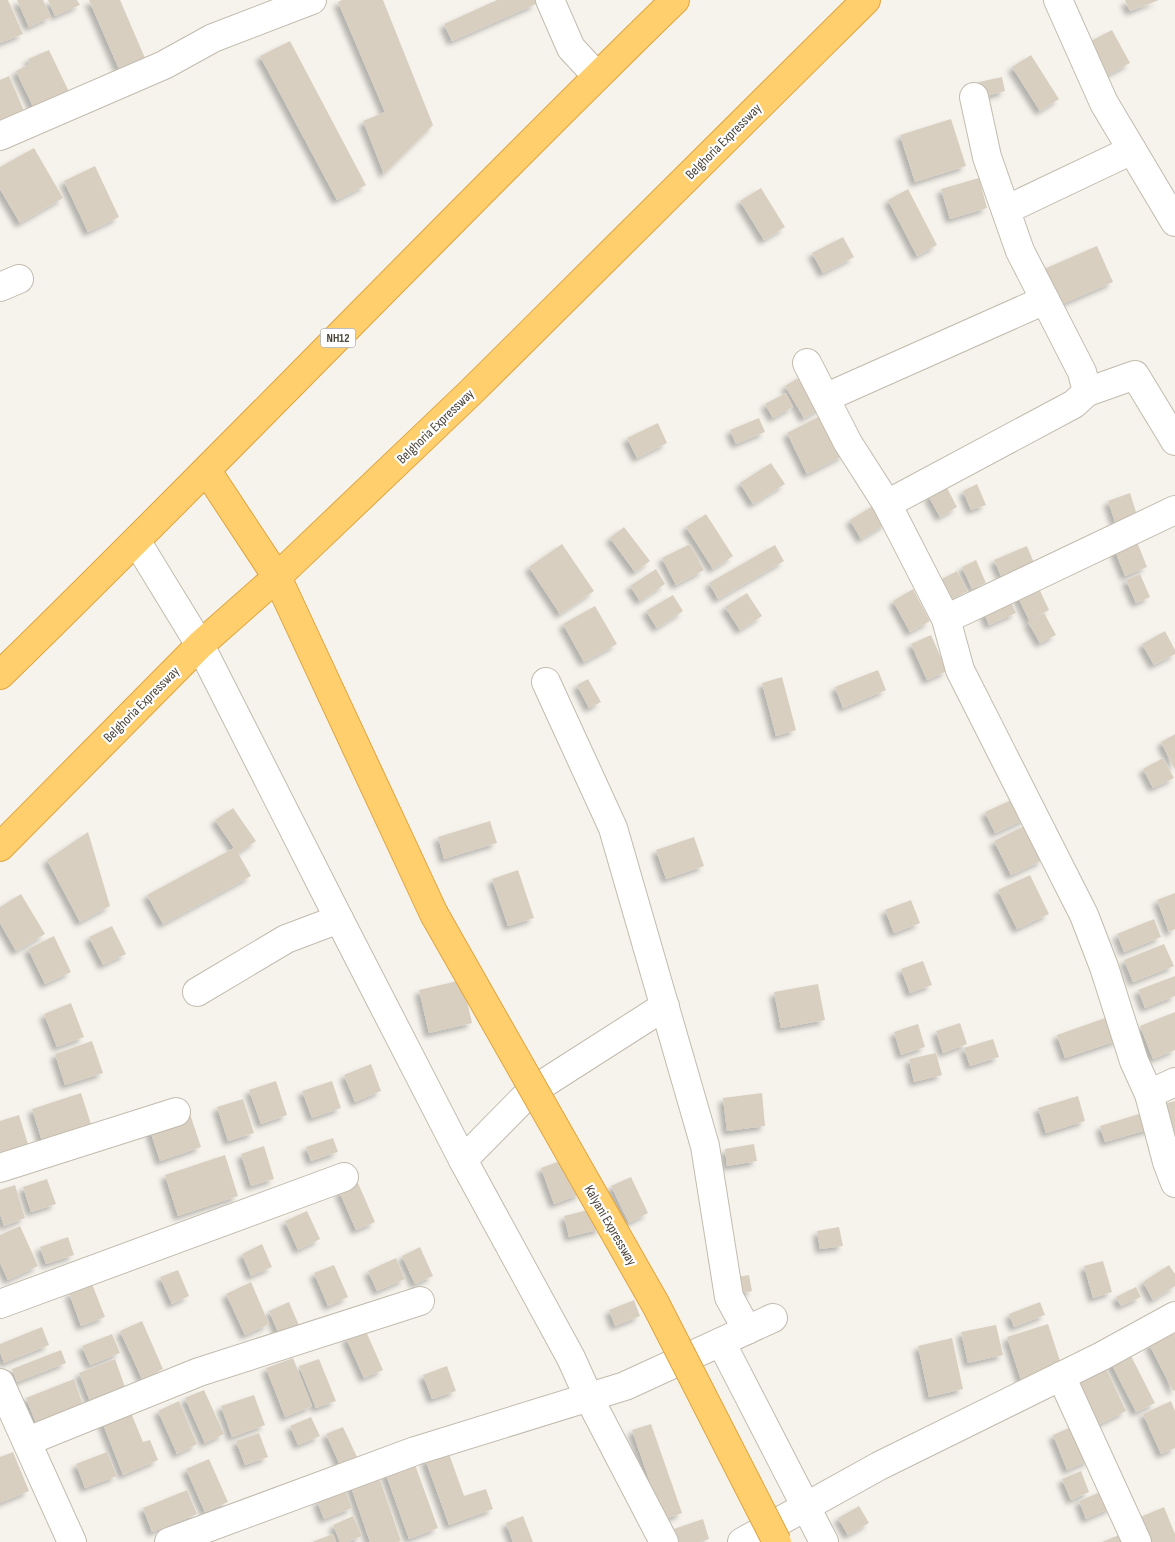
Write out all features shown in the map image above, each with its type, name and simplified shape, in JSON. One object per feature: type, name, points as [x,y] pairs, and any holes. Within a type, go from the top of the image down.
[{"type":"highway","name":"NH12","points":[[0,675],[137,542],[597,76],[675,0]]},
{"type":"highway","name":"Belghoria Expressway","points":[[0,847],[200,645],[277,577],[471,392],[866,0]]},
{"type":"highway","name":"Kalyani Expressway","points":[[207,471],[277,577],[434,914],[656,1305],[777,1542]]},
{"type":"street","points":[[0,136],[164,65],[213,38],[312,0]]},
{"type":"street","points":[[550,0],[571,48],[597,76]]},
{"type":"street","points":[[1058,0],[1090,77],[1175,222]]},
{"type":"street","points":[[974,97],[988,157],[1020,251],[1082,372],[1087,392]]},
{"type":"street","points":[[1006,210],[1132,150]]},
{"type":"street","points":[[826,398],[1045,300]]},
{"type":"street","points":[[807,363],[848,443],[887,504],[946,618],[960,670],[1084,916],[1104,967],[1134,1061],[1149,1094],[1175,1184]]},
{"type":"street","points":[[887,504],[1074,404],[1087,392],[1135,375],[1175,441]]},
{"type":"street","points":[[946,618],[1175,510]]},
{"type":"street","points":[[137,542],[200,645],[339,919],[464,1160],[571,1358],[589,1398],[664,1542]]},
{"type":"street","points":[[0,663],[36,640]]},
{"type":"street","points":[[546,682],[613,828],[705,1146],[729,1297],[747,1330]]},
{"type":"street","points":[[197,992],[286,940],[339,919]]},
{"type":"street","points":[[464,1160],[529,1093],[666,1006]]},
{"type":"street","points":[[1149,1094],[1175,1082]]},
{"type":"street","points":[[0,1168],[176,1112]]},
{"type":"street","points":[[0,1304],[344,1177]]},
{"type":"street","points":[[28,1441],[199,1372],[420,1300]]},
{"type":"street","points":[[742,1542],[879,1466],[1061,1376],[1175,1316]]},
{"type":"street","points":[[169,1542],[415,1451],[625,1386],[774,1318]]},
{"type":"street","points":[[721,1342],[824,1542]]},
{"type":"street","points":[[1061,1376],[1137,1542]]},
{"type":"street","points":[[0,1384],[28,1441],[72,1542]]},
{"type":"building","points":[[0,0],[8,0],[23,34],[0,43]]},
{"type":"building","points":[[17,0],[43,0],[51,17],[29,27]]},
{"type":"building","points":[[48,0],[77,0],[80,5],[55,16]]},
{"type":"building","points":[[89,0],[120,0],[145,58],[119,69]]},
{"type":"building","points":[[342,0],[383,0],[433,125],[384,174],[363,121],[385,112],[338,2]]},
{"type":"building","points":[[497,0],[535,0],[536,4],[452,41],[444,24]]},
{"type":"building","points":[[1125,0],[1159,0],[1130,11]]},
{"type":"building","points":[[1112,30],[1130,63],[1104,77],[1087,43]]},
{"type":"building","points":[[290,41],[366,185],[337,200],[260,56]]},
{"type":"building","points":[[49,50],[72,98],[37,115],[16,71],[30,64],[28,59]]},
{"type":"building","points":[[1031,55],[1059,99],[1040,111],[1012,67]]},
{"type":"building","points":[[9,76],[25,113],[0,124],[0,80]]},
{"type":"building","points":[[1002,77],[1005,91],[983,97],[979,82]]},
{"type":"building","points":[[951,119],[966,166],[915,182],[900,135]]},
{"type":"building","points":[[34,148],[63,198],[20,223],[0,189],[0,167]]},
{"type":"building","points":[[95,166],[119,217],[88,232],[64,181]]},
{"type":"building","points":[[979,178],[987,208],[950,219],[941,189]]},
{"type":"building","points":[[761,188],[785,227],[764,240],[740,201]]},
{"type":"building","points":[[908,189],[937,245],[917,256],[888,200]]},
{"type":"building","points":[[843,237],[854,257],[823,273],[812,253]]},
{"type":"building","points":[[1097,246],[1113,282],[1060,305],[1044,269]]},
{"type":"building","points":[[805,374],[824,406],[804,418],[785,386]]},
{"type":"building","points":[[786,393],[793,407],[773,418],[765,404]]},
{"type":"building","points":[[824,414],[844,455],[807,474],[787,433]]},
{"type":"building","points":[[759,418],[765,432],[736,444],[730,430]]},
{"type":"building","points":[[658,423],[667,443],[637,458],[627,438]]},
{"type":"building","points":[[771,463],[785,484],[753,504],[740,483]]},
{"type":"building","points":[[977,484],[986,505],[971,510],[963,491]]},
{"type":"building","points":[[946,486],[957,507],[940,517],[928,495]]},
{"type":"building","points":[[1130,493],[1137,515],[1115,522],[1108,501]]},
{"type":"building","points":[[876,504],[887,523],[861,539],[850,520]]},
{"type":"building","points":[[706,514],[733,556],[713,569],[686,527]]},
{"type":"building","points":[[624,527],[650,561],[635,572],[610,538]]},
{"type":"building","points":[[1135,537],[1147,567],[1125,576],[1113,546]]},
{"type":"building","points":[[562,544],[594,591],[560,614],[529,567]]},
{"type":"building","points":[[690,544],[704,570],[676,585],[662,558]]},
{"type":"building","points":[[775,545],[784,561],[718,599],[709,583]]},
{"type":"building","points":[[1027,546],[1034,563],[1001,576],[994,560]]},
{"type":"building","points":[[976,560],[986,583],[972,589],[962,567]]},
{"type":"building","points":[[656,569],[665,584],[640,601],[630,586]]},
{"type":"building","points":[[957,571],[968,591],[951,600],[940,580]]},
{"type":"building","points":[[1140,574],[1150,597],[1136,603],[1126,580]]},
{"type":"building","points":[[1035,580],[1049,610],[1029,620],[1014,589]]},
{"type":"building","points":[[913,589],[930,621],[910,632],[893,601]]},
{"type":"building","points":[[747,593],[762,616],[740,630],[725,607]]},
{"type":"building","points":[[673,595],[683,611],[657,628],[646,611]]},
{"type":"building","points":[[1008,596],[1016,613],[989,625],[982,608]]},
{"type":"building","points":[[595,606],[617,644],[584,662],[563,624]]},
{"type":"building","points":[[1044,613],[1056,635],[1040,643],[1028,622]]},
{"type":"building","points":[[1165,631],[1175,650],[1175,654],[1154,665],[1142,644]]},
{"type":"building","points":[[931,635],[947,671],[927,680],[911,644]]},
{"type":"building","points":[[878,670],[886,690],[843,708],[835,687]]},
{"type":"building","points":[[782,677],[796,730],[776,736],[762,683]]},
{"type":"building","points":[[588,679],[601,702],[589,708],[577,685]]},
{"type":"building","points":[[1175,734],[1175,770],[1161,742]]},
{"type":"building","points":[[1163,758],[1174,778],[1153,788],[1143,769]]},
{"type":"building","points":[[1018,797],[1028,818],[995,833],[985,812]]},
{"type":"building","points":[[233,808],[256,841],[238,853],[251,876],[163,924],[147,895],[234,848],[215,820]]},
{"type":"building","points":[[490,821],[497,843],[444,859],[438,837]]},
{"type":"building","points":[[1026,825],[1043,860],[1011,875],[994,841]]},
{"type":"building","points":[[88,832],[110,906],[80,922],[47,860]]},
{"type":"building","points":[[694,837],[704,866],[666,879],[656,850]]},
{"type":"building","points":[[518,870],[534,918],[508,926],[492,879]]},
{"type":"building","points":[[1030,875],[1049,914],[1017,929],[998,890]]},
{"type":"building","points":[[1175,893],[1175,929],[1169,932],[1157,900]]},
{"type":"building","points":[[21,894],[45,934],[16,951],[0,923],[0,907]]},
{"type":"building","points":[[911,900],[920,923],[894,933],[885,910]]},
{"type":"building","points":[[1154,919],[1161,937],[1124,952],[1117,934]]},
{"type":"building","points":[[112,926],[126,954],[103,965],[89,937]]},
{"type":"building","points":[[54,936],[71,972],[45,984],[28,949]]},
{"type":"building","points":[[1164,944],[1174,966],[1133,982],[1124,960]]},
{"type":"building","points":[[923,961],[932,985],[910,993],[901,969]]},
{"type":"building","points":[[1175,976],[1175,996],[1145,1008],[1138,990]]},
{"type":"building","points":[[462,980],[472,1023],[429,1033],[419,990]]},
{"type":"building","points":[[818,984],[825,1020],[781,1028],[774,992]]},
{"type":"building","points":[[71,1003],[84,1037],[57,1047],[44,1014]]},
{"type":"building","points":[[1175,1012],[1175,1050],[1153,1059],[1140,1026]]},
{"type":"building","points":[[1111,1016],[1119,1040],[1065,1058],[1057,1035]]},
{"type":"building","points":[[960,1023],[967,1044],[943,1053],[936,1031]]},
{"type":"building","points":[[918,1024],[925,1047],[901,1055],[894,1032]]},
{"type":"building","points":[[993,1039],[999,1057],[970,1066],[964,1048]]},
{"type":"building","points":[[92,1041],[103,1073],[65,1085],[55,1054]]},
{"type":"building","points":[[936,1053],[942,1075],[914,1082],[909,1059]]},
{"type":"building","points":[[371,1064],[381,1091],[355,1102],[344,1075]]},
{"type":"building","points":[[276,1081],[287,1115],[261,1124],[249,1090]]},
{"type":"building","points":[[332,1081],[341,1108],[312,1118],[302,1091]]},
{"type":"building","points":[[81,1093],[91,1124],[42,1141],[32,1109]]},
{"type":"building","points":[[762,1093],[765,1126],[727,1131],[723,1098]]},
{"type":"building","points":[[1078,1096],[1085,1121],[1046,1133],[1038,1108]]},
{"type":"building","points":[[243,1099],[254,1133],[228,1141],[217,1107]]},
{"type":"building","points":[[1175,1101],[1175,1135],[1172,1136],[1163,1104]]},
{"type":"building","points":[[1152,1110],[1157,1127],[1105,1142],[1100,1126]]},
{"type":"building","points":[[189,1111],[201,1147],[160,1161],[148,1124]]},
{"type":"building","points":[[19,1115],[29,1147],[0,1156],[0,1121]]},
{"type":"building","points":[[333,1138],[338,1152],[311,1161],[306,1147]]},
{"type":"building","points":[[754,1144],[757,1161],[727,1166],[725,1149]]},
{"type":"building","points":[[264,1146],[274,1179],[251,1186],[241,1154]]},
{"type":"building","points":[[225,1155],[238,1196],[178,1216],[165,1175]]},
{"type":"building","points":[[568,1158],[581,1194],[554,1204],[541,1168]]},
{"type":"building","points":[[631,1177],[648,1213],[629,1223],[611,1186]]},
{"type":"building","points":[[47,1179],[56,1204],[31,1212],[23,1187]]},
{"type":"building","points":[[358,1183],[375,1222],[356,1230],[339,1191]]},
{"type":"building","points":[[15,1185],[25,1218],[4,1226],[0,1214],[0,1190]]},
{"type":"building","points":[[596,1208],[601,1229],[569,1237],[564,1216]]},
{"type":"building","points":[[307,1211],[320,1239],[298,1250],[285,1221]]},
{"type":"building","points":[[20,1226],[38,1266],[8,1280],[0,1263],[0,1235]]},
{"type":"building","points":[[839,1227],[843,1246],[820,1249],[817,1231]]},
{"type":"building","points":[[68,1237],[74,1255],[46,1264],[40,1247]]},
{"type":"building","points":[[262,1244],[272,1267],[251,1276],[242,1254]]},
{"type":"building","points":[[420,1247],[433,1276],[415,1284],[402,1256]]},
{"type":"building","points":[[396,1258],[405,1279],[377,1291],[368,1271]]},
{"type":"building","points":[[1103,1261],[1112,1292],[1093,1298],[1084,1266]]},
{"type":"building","points":[[334,1265],[348,1297],[328,1306],[314,1273]]},
{"type":"building","points":[[1169,1265],[1175,1274],[1175,1286],[1153,1300],[1143,1282]]},
{"type":"building","points":[[178,1270],[189,1296],[172,1304],[160,1277]]},
{"type":"building","points":[[749,1275],[752,1291],[735,1295],[732,1278]]},
{"type":"building","points":[[251,1282],[269,1324],[245,1335],[226,1294]]},
{"type":"building","points":[[92,1284],[105,1317],[81,1326],[69,1293]]},
{"type":"building","points":[[1136,1287],[1141,1297],[1121,1306],[1116,1297]]},
{"type":"building","points":[[634,1300],[640,1316],[615,1326],[609,1310]]},
{"type":"building","points":[[289,1302],[301,1330],[281,1339],[269,1311]]},
{"type":"building","points":[[1040,1302],[1045,1315],[1014,1327],[1009,1314]]},
{"type":"building","points":[[142,1321],[163,1369],[142,1379],[120,1331]]},
{"type":"building","points":[[1048,1324],[1062,1367],[1021,1380],[1007,1337]]},
{"type":"building","points":[[996,1325],[1003,1355],[968,1363],[961,1332]]},
{"type":"building","points":[[42,1327],[49,1345],[4,1363],[0,1352],[0,1344]]},
{"type":"building","points":[[365,1329],[383,1370],[364,1378],[346,1338]]},
{"type":"building","points":[[1175,1331],[1175,1390],[1173,1391],[1149,1344]]},
{"type":"building","points":[[112,1334],[120,1353],[90,1365],[82,1346]]},
{"type":"building","points":[[952,1338],[963,1389],[929,1397],[918,1346]]},
{"type":"building","points":[[61,1350],[66,1363],[17,1382],[12,1369]]},
{"type":"building","points":[[1129,1352],[1155,1403],[1136,1412],[1110,1361]]},
{"type":"building","points":[[293,1358],[312,1406],[285,1417],[266,1368]]},
{"type":"building","points":[[115,1359],[125,1387],[90,1401],[79,1373]]},
{"type":"building","points":[[319,1359],[336,1401],[316,1408],[299,1366]]},
{"type":"building","points":[[447,1366],[456,1391],[432,1399],[423,1375]]},
{"type":"building","points":[[1105,1366],[1126,1411],[1096,1426],[1075,1381]]},
{"type":"building","points":[[74,1379],[83,1405],[36,1423],[26,1398]]},
{"type":"building","points":[[204,1390],[224,1434],[205,1443],[185,1398]]},
{"type":"building","points":[[254,1395],[265,1425],[232,1437],[221,1406]]},
{"type":"building","points":[[179,1401],[197,1444],[177,1454],[158,1411]]},
{"type":"building","points":[[1171,1401],[1175,1411],[1175,1448],[1161,1454],[1143,1414]]},
{"type":"building","points":[[129,1408],[143,1442],[150,1440],[158,1460],[123,1475],[101,1419]]},
{"type":"building","points":[[311,1417],[320,1436],[298,1445],[290,1426]]},
{"type":"building","points":[[651,1424],[682,1513],[663,1520],[632,1430]]},
{"type":"building","points":[[1076,1425],[1090,1460],[1067,1470],[1053,1435]]},
{"type":"building","points":[[343,1427],[357,1457],[340,1465],[326,1434]]},
{"type":"building","points":[[259,1433],[268,1457],[245,1465],[236,1441]]},
{"type":"building","points":[[448,1451],[464,1496],[486,1489],[493,1509],[449,1525],[425,1459]]},
{"type":"building","points":[[13,1452],[29,1491],[0,1503],[0,1457]]},
{"type":"building","points":[[107,1452],[117,1476],[85,1488],[76,1464]]},
{"type":"building","points":[[209,1459],[228,1502],[205,1512],[186,1469]]},
{"type":"building","points":[[414,1462],[438,1528],[409,1539],[385,1472]]},
{"type":"building","points":[[1081,1471],[1089,1492],[1071,1500],[1062,1479]]},
{"type":"building","points":[[378,1474],[401,1541],[398,1542],[370,1542],[350,1484]]},
{"type":"building","points":[[187,1490],[197,1514],[152,1532],[143,1508]]},
{"type":"building","points":[[345,1490],[352,1508],[324,1519],[317,1501]]},
{"type":"building","points":[[1105,1490],[1113,1507],[1086,1519],[1079,1501]]},
{"type":"building","points":[[859,1506],[869,1523],[848,1535],[838,1518]]},
{"type":"building","points":[[1164,1507],[1175,1534],[1175,1542],[1148,1542],[1138,1518]]},
{"type":"building","points":[[353,1516],[362,1536],[347,1542],[340,1542],[333,1525]]},
{"type":"building","points":[[523,1516],[533,1542],[513,1542],[506,1523]]},
{"type":"building","points":[[703,1519],[709,1539],[699,1542],[669,1542],[665,1532]]},
{"type":"building","points":[[333,1534],[336,1542],[312,1542]]},
{"type":"building","points":[[1119,1535],[1121,1542],[1102,1542]]}]
